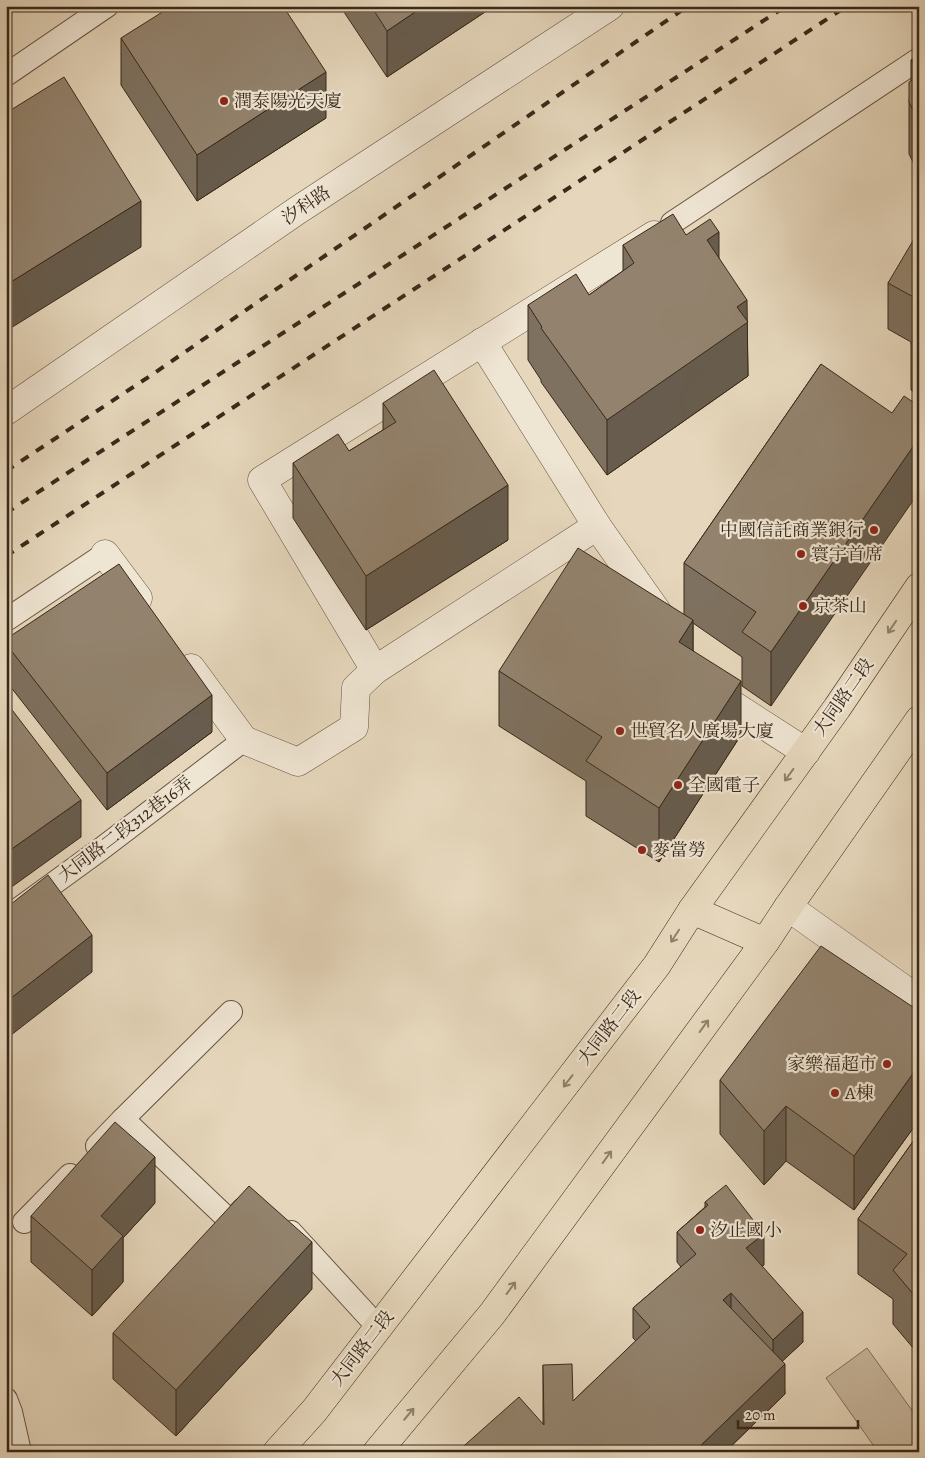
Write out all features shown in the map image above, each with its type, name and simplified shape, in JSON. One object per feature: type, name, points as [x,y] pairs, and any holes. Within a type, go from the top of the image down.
[{"type":"main road","name":"大同路二段","points":[[277,1452],[314,1411],[657,965],[692,910],[806,752],[919,587]]},
{"type":"main road","points":[[377,1452],[492,1314],[765,942],[919,720]]},
{"type":"main road","points":[[692,910],[765,942]]},
{"type":"street","name":"汐科路","points":[[6,411],[298,210],[610,6]]},
{"type":"street","points":[[375,670],[262,480],[672,224]]},
{"type":"street","points":[[482,342],[597,526],[676,638]]},
{"type":"street","points":[[174,647],[244,740],[298,762],[354,727],[356,688],[375,670],[597,526]]},
{"type":"street","points":[[105,554],[151,616]]},
{"type":"street","points":[[699,670],[716,694],[806,752]]},
{"type":"street","points":[[788,907],[919,1000]]},
{"type":"lane","points":[[6,74],[107,6]]},
{"type":"lane","points":[[672,224],[919,58]]},
{"type":"lane","points":[[6,620],[105,554]]},
{"type":"lane","name":"大同路二段312巷16弄","points":[[6,918],[101,849],[244,740]]},
{"type":"lane","points":[[24,1222],[123,1119],[231,1012]]},
{"type":"lane","points":[[123,1119],[231,1222],[256,1194],[378,1327]]},
{"type":"lane","points":[[6,1399],[11,1412],[20,1452]]},
{"type":"shaded area","points":[[867,1348],[919,1420],[919,1452],[878,1452],[826,1378]]},
{"type":"building","name":"潤泰陽光天廈","points":[[172,6],[283,6],[326,72],[197,155],[121,38]]},
{"type":"building","points":[[371,6],[424,6],[387,31]]},
{"type":"building","points":[[919,55],[919,72],[911,60]]},
{"type":"building","points":[[919,76],[919,122],[909,102],[909,82]]},
{"type":"building","points":[[64,77],[141,201],[6,285],[6,113]]},
{"type":"building","points":[[673,214],[686,235],[710,219],[719,232],[707,240],[747,300],[737,307],[748,322],[607,420],[541,328],[528,305],[576,274],[589,295],[634,263],[623,245]]},
{"type":"building","points":[[914,239],[919,242],[919,300],[888,283]]},
{"type":"building","points":[[919,330],[919,348],[911,344]]},
{"type":"building","name":"寰宇首席","points":[[821,364],[892,413],[904,396],[919,406],[919,438],[771,652],[742,632],[756,612],[684,563]]},
{"type":"building","points":[[434,370],[508,485],[366,576],[293,463],[338,434],[349,451],[396,422],[383,403]]},
{"type":"building","name":"世貿名人廣場大廈","points":[[578,548],[693,620],[679,642],[741,681],[659,808],[586,761],[602,737],[499,671]]},
{"type":"building","points":[[119,564],[212,695],[107,773],[6,644],[6,639]]},
{"type":"building","points":[[6,702],[81,800],[6,853]]},
{"type":"building","points":[[48,875],[92,935],[6,1002],[6,908]]},
{"type":"building","points":[[821,946],[919,1011],[919,1065],[854,1156],[786,1106],[764,1131],[720,1080]]},
{"type":"building","points":[[115,1122],[155,1157],[101,1216],[123,1236],[92,1270],[31,1216]]},
{"type":"building","points":[[919,1133],[919,1301],[893,1270],[907,1254],[858,1219]]},
{"type":"building","points":[[726,1185],[764,1234],[746,1248],[803,1312],[773,1340],[731,1293],[723,1300],[785,1364],[694,1452],[457,1452],[519,1397],[544,1425],[543,1365],[572,1364],[573,1401],[650,1327],[633,1308],[696,1254],[677,1232],[708,1205],[705,1202]]},
{"type":"building","points":[[249,1186],[312,1242],[176,1390],[113,1333]]},
{"type":"railway","points":[[6,471],[153,374],[688,6]]},
{"type":"railway","points":[[6,513],[786,6]]},
{"type":"railway","points":[[6,556],[847,6]]},
{"type":"place","name":"潤泰陽光天廈","points":[[224,101]]},
{"type":"place","name":"中國信託商業銀行","points":[[874,530]]},
{"type":"place","name":"寰宇首席","points":[[801,554]]},
{"type":"place","name":"京茶山","points":[[803,606]]},
{"type":"place","name":"世貿名人廣場大廈","points":[[620,731]]},
{"type":"place","name":"全國電子","points":[[678,785]]},
{"type":"place","name":"麥當勞","points":[[642,850]]},
{"type":"place","name":"家樂福超市","points":[[887,1064]]},
{"type":"place","name":"A棟","points":[[835,1093]]},
{"type":"place","name":"汐止國小","points":[[700,1230]]}]
